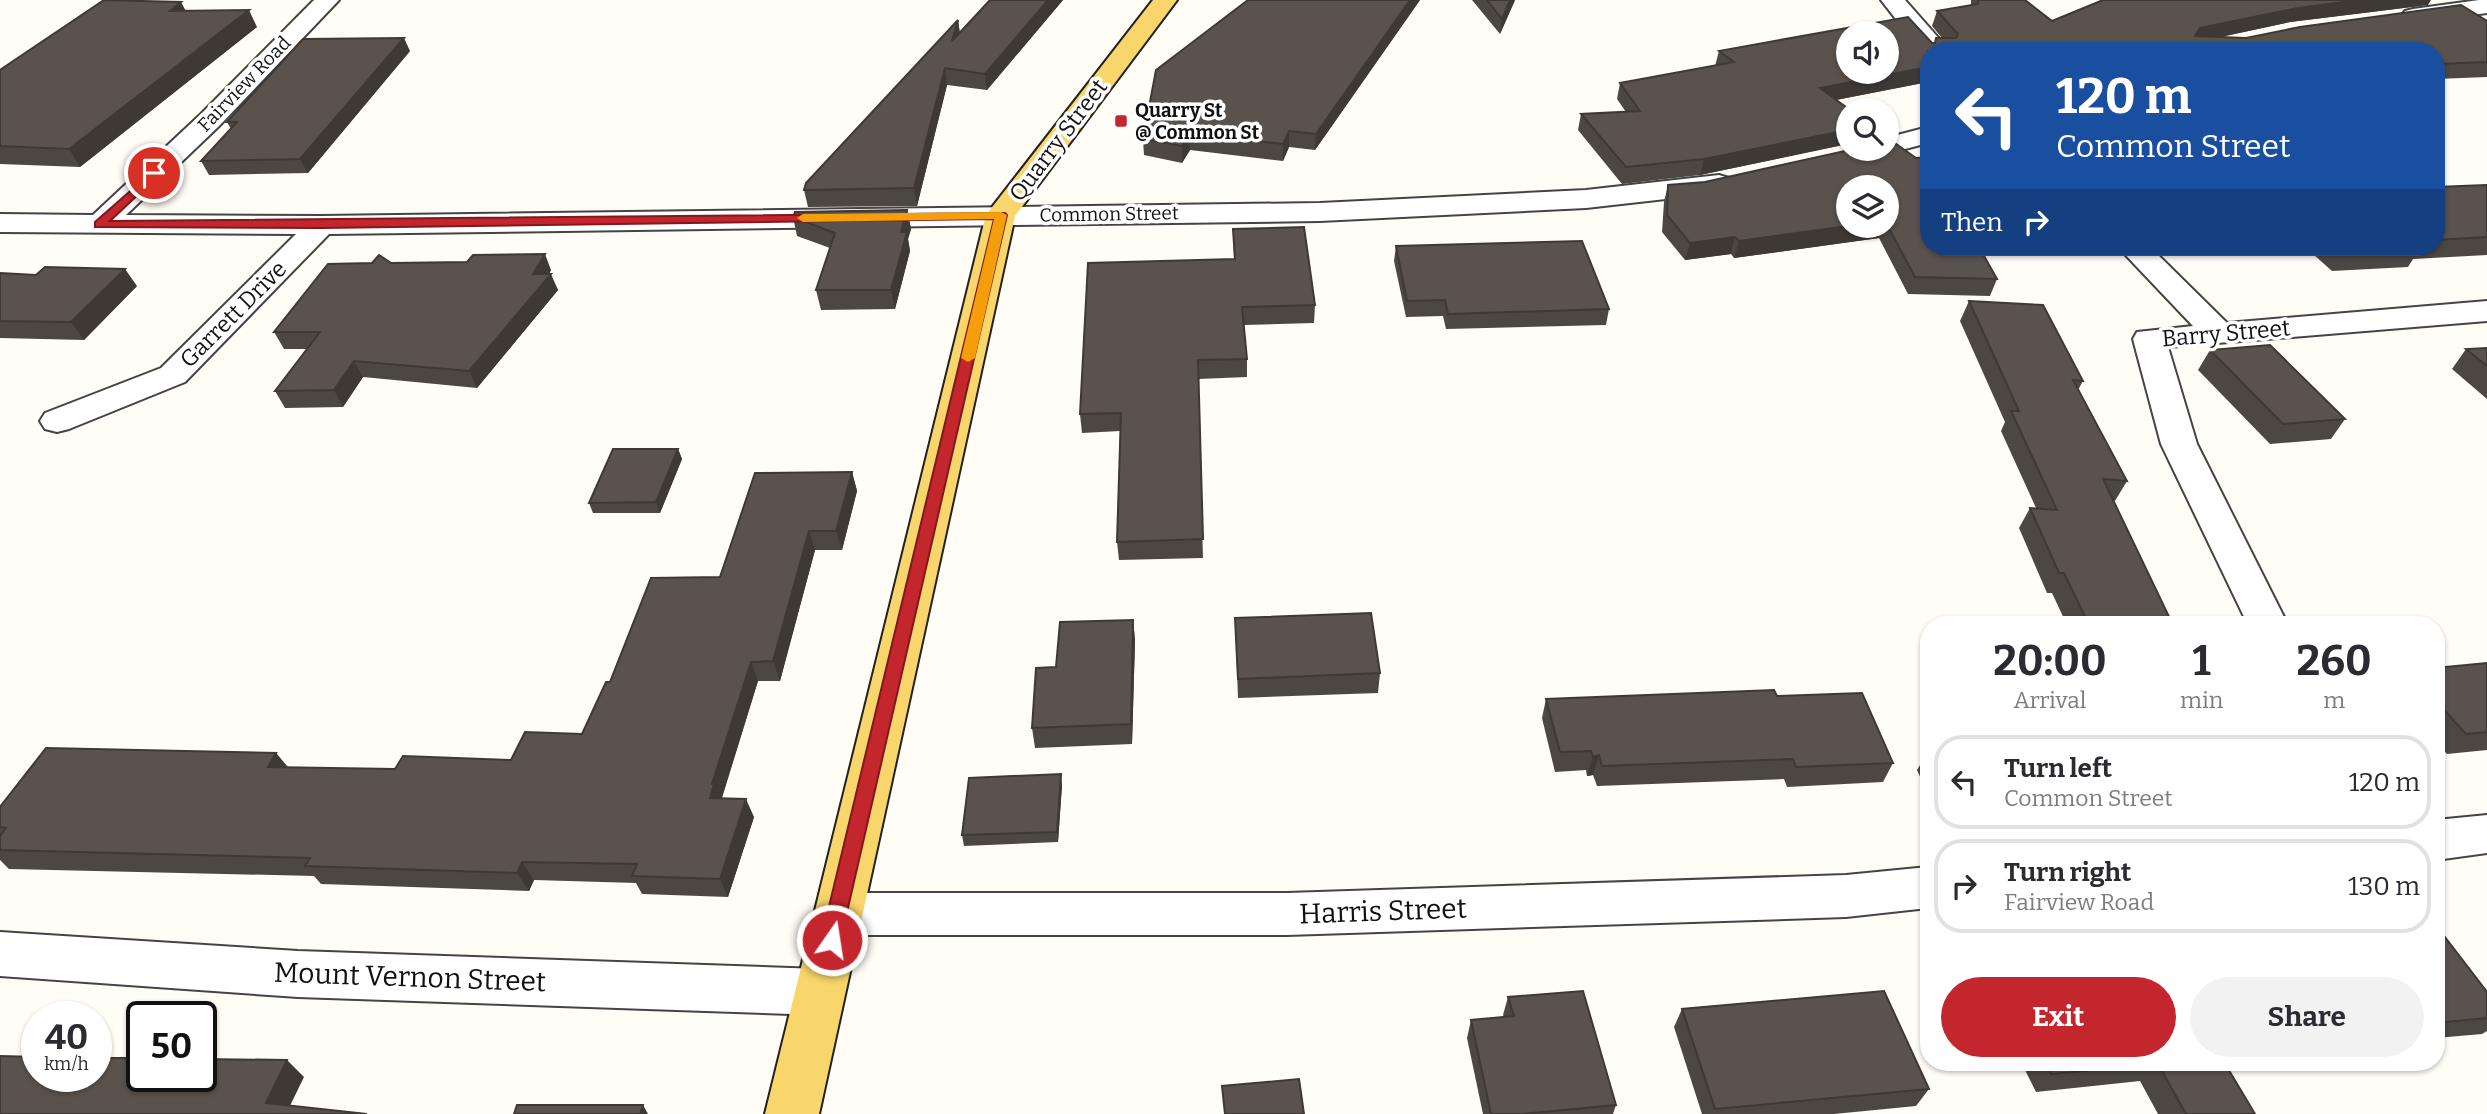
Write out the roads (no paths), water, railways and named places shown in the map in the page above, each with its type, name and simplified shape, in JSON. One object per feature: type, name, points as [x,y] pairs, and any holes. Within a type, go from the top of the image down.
[{"type":"main road","name":"Quarry Street","points":[[792,1114],[1001,215],[1165,0]]},
{"type":"street","name":"Fairview Road","points":[[99,225],[210,120],[327,0]]},
{"type":"street","points":[[1893,0],[1928,42]]},
{"type":"street","points":[[2384,20],[2487,5]]},
{"type":"street","points":[[1899,143],[1920,137]]},
{"type":"street","name":"Common Street","points":[[0,223],[321,225],[1320,212],[1586,199],[1700,187],[1741,179]]},
{"type":"street","name":"Garrett Drive","points":[[57,421],[173,375],[321,225]]},
{"type":"street","points":[[2142,256],[2219,333]]},
{"type":"street","name":"Barry Street","points":[[2264,616],[2179,444],[2149,339],[2487,311]]},
{"type":"street","points":[[2445,838],[2487,834]]},
{"type":"street","name":"Harris Street","points":[[838,914],[1287,914],[1846,896],[1920,889]]},
{"type":"street","name":"Mount Vernon Street","points":[[0,954],[298,974],[820,992]]},
{"type":"place","name":"Quarry St @ Common St","points":[[1121,121]]}]
